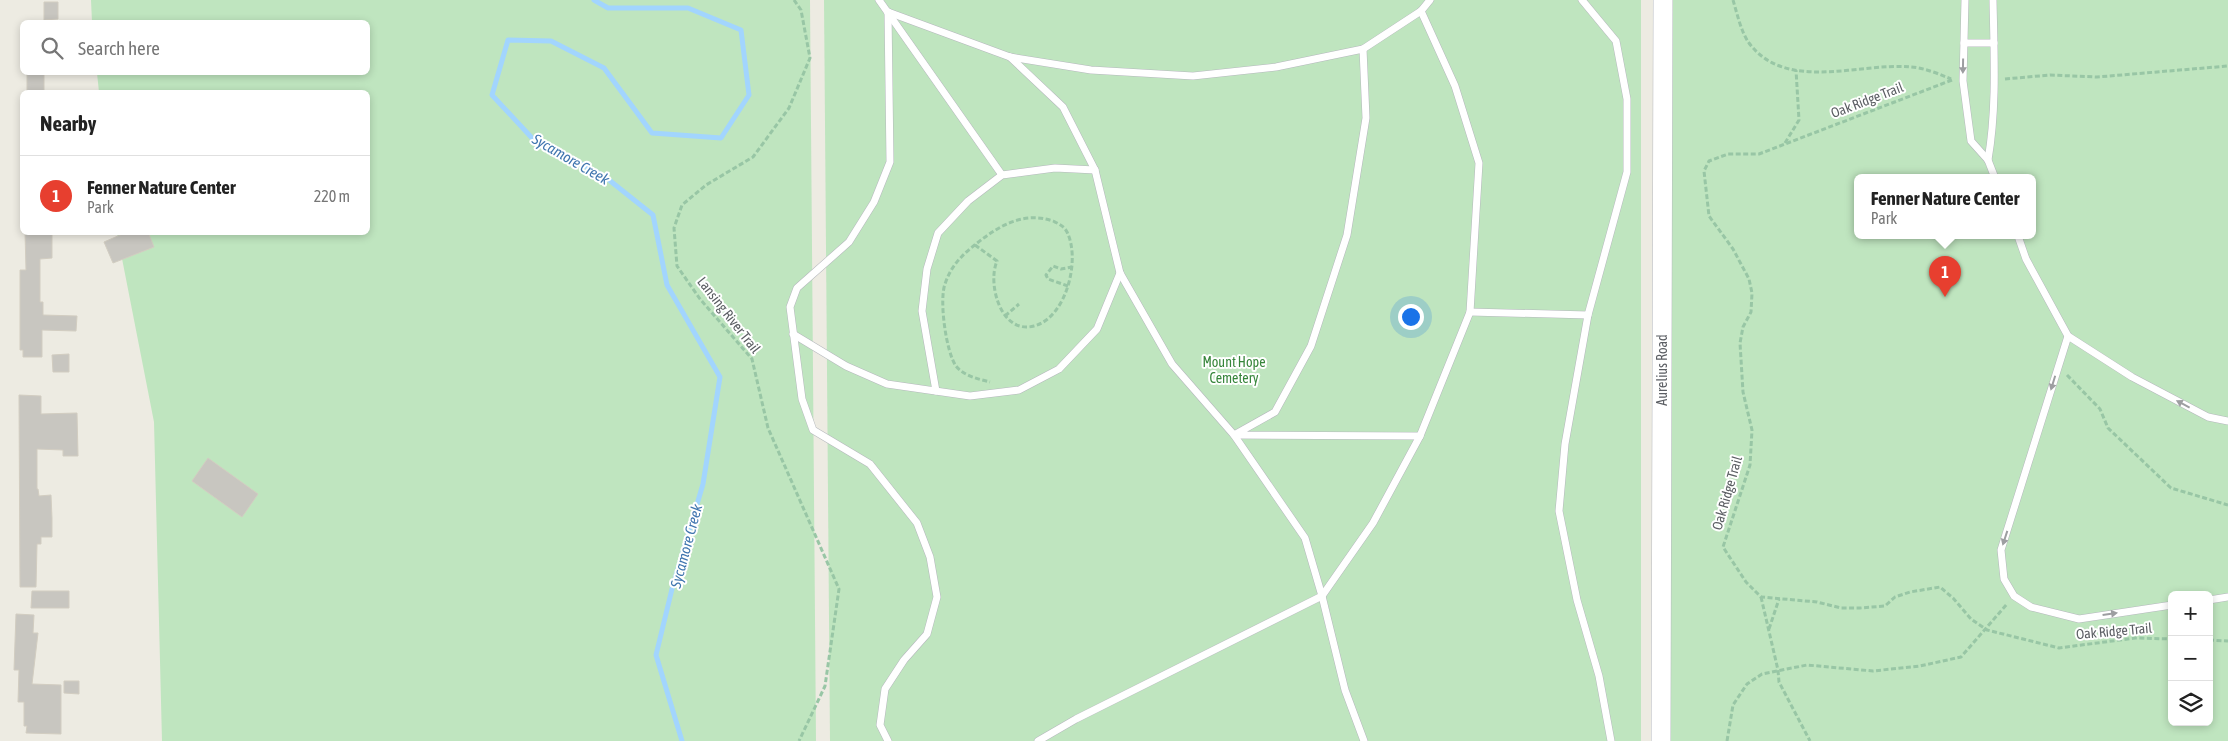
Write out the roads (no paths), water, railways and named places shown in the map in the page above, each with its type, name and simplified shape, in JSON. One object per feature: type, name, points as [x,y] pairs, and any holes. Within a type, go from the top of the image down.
[{"type":"street","name":"Aurelius Road","points":[[1661,741],[1663,0]]},
{"type":"lane","points":[[879,0],[1002,174]]},
{"type":"lane","points":[[888,12],[1010,57],[1091,70],[1193,76],[1276,66],[1363,49],[1421,11],[1430,0]]},
{"type":"lane","points":[[1582,0],[1616,42],[1628,99],[1627,172],[1588,315],[1565,444],[1559,511],[1577,600],[1599,676],[1611,741]]},
{"type":"lane","points":[[1965,0],[1963,81],[1971,141],[1988,160],[1993,174]]},
{"type":"lane","points":[[1988,160],[1994,80],[1993,0]]},
{"type":"lane","points":[[1038,741],[1076,719],[1322,596],[1373,523],[1420,436],[1470,312],[1479,163],[1455,86],[1421,11]]},
{"type":"lane","points":[[888,12],[890,162],[874,202],[849,242],[797,288],[790,307],[802,399],[813,430],[870,464],[917,523],[930,557],[937,597],[927,634],[904,660],[884,688],[880,725],[888,741]]},
{"type":"lane","points":[[1964,43],[1994,43]]},
{"type":"lane","points":[[1234,435],[1275,412],[1311,346],[1347,235],[1366,118],[1363,49]]},
{"type":"lane","points":[[1010,57],[1063,107],[1094,170],[1120,272],[1172,364],[1234,435],[1305,538],[1322,596],[1345,690],[1364,741]]},
{"type":"lane","points":[[936,391],[922,311],[927,269],[938,233],[968,201],[1002,174],[1055,168],[1094,170]]},
{"type":"lane","points":[[2019,239],[2026,259],[2068,336],[2132,377],[2208,417],[2228,421]]},
{"type":"lane","points":[[793,334],[846,366],[887,384],[970,396],[1019,390],[1059,369],[1097,329],[1120,272]]},
{"type":"lane","points":[[1470,312],[1588,315]]},
{"type":"lane","points":[[2068,336],[2001,550],[2004,579],[2014,596],[2031,607],[2079,618],[2168,606]]},
{"type":"lane","points":[[1234,435],[1420,436]]},
{"type":"lane","points":[[2213,599],[2228,597]]},
{"type":"waterway","name":"Sycamore Creek","points":[[594,0],[608,8],[688,8],[741,30],[749,95],[721,138],[652,133],[604,68],[551,41],[508,40],[492,95],[532,138],[604,176],[653,215],[667,285],[720,377],[703,484],[672,589],[656,655],[682,741]]},
{"type":"place","name":"Fenner Nature Center","points":[[1945,297]]},
{"type":"park label","name":"Mount Hope Cemetery","points":[[1234,370]]}]
